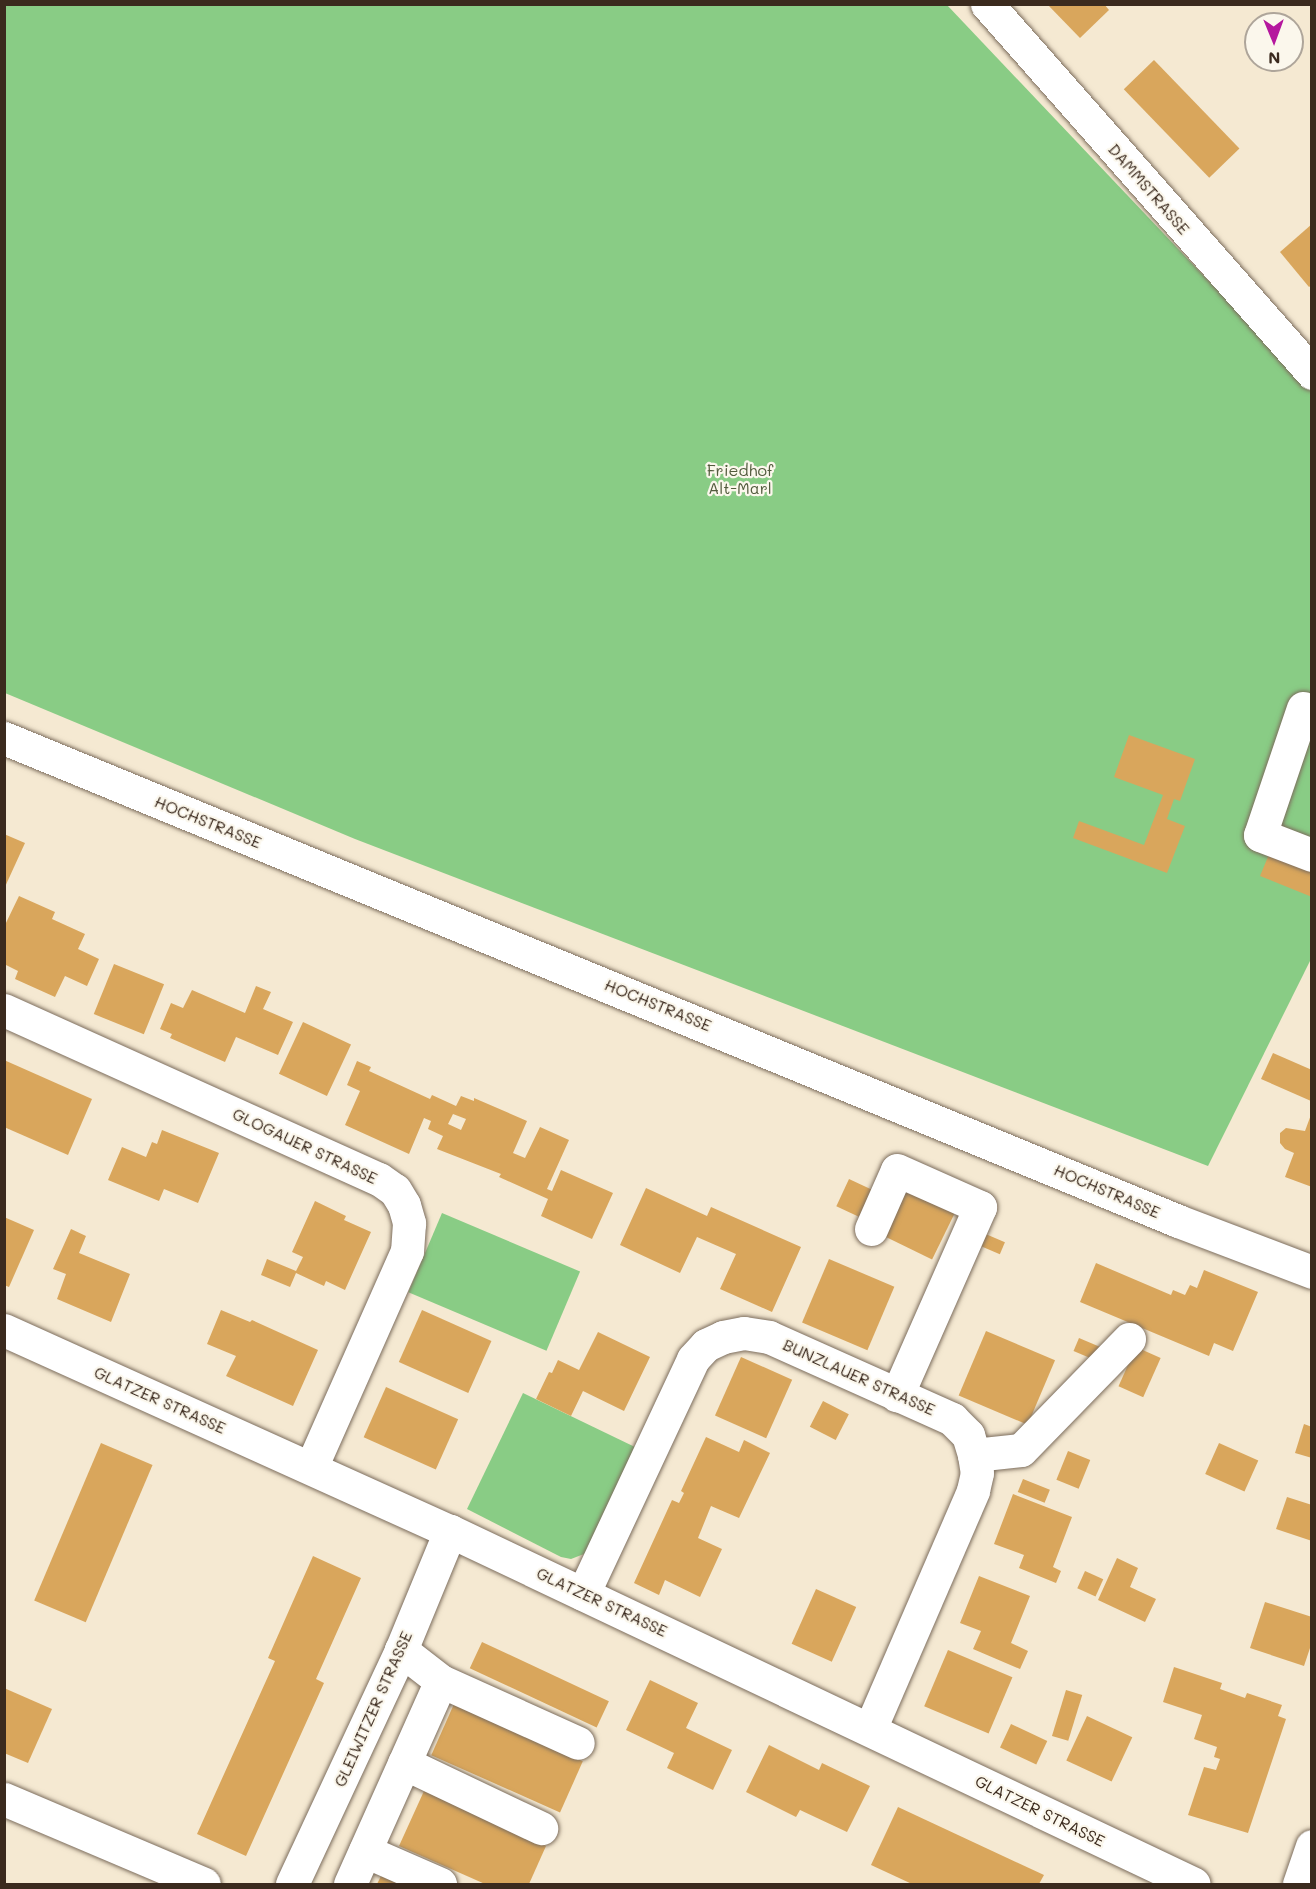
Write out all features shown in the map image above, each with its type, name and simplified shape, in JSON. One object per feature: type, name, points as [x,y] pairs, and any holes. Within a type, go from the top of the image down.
[{"type":"street","name":"DAMMSTRASSE","points":[[987,4],[1308,361]]},
{"type":"street","points":[[1303,708],[1260,835],[1311,855]]},
{"type":"street","name":"HOCHSTRASSE","points":[[4,738],[1178,1221],[1311,1272]]},
{"type":"street","name":"GLOGAUER STRASSE","points":[[4,1010],[379,1179],[395,1190],[404,1205],[409,1223],[407,1251],[311,1468]]},
{"type":"street","points":[[871,1229],[897,1170],[980,1207],[897,1395]]},
{"type":"street","name":"GLATZER STRASSE","points":[[4,1330],[450,1531],[1194,1884]]},
{"type":"street","name":"BUNZLAUER STRASSE","points":[[583,1594],[693,1359],[706,1345],[723,1337],[744,1334],[769,1337],[952,1419],[968,1435],[974,1455],[977,1473],[973,1491],[870,1729]]},
{"type":"street","points":[[974,1455],[1021,1450],[1129,1339]]},
{"type":"street","name":"GLEIWITZER STRASSE","points":[[292,1884],[400,1650],[450,1531]]},
{"type":"street","points":[[400,1650],[441,1681],[578,1743]]},
{"type":"street","points":[[350,1884],[441,1681]]},
{"type":"street","points":[[404,1763],[541,1828]]},
{"type":"street","points":[[4,1799],[204,1884]]},
{"type":"street","points":[[1303,1883],[1311,1846]]},
{"type":"street","points":[[365,1851],[440,1884]]},
{"type":"green space","name":"Friedhof Alt-Marl","points":[[4,5],[947,5],[1311,389],[1311,959],[1208,1166],[355,839],[5,693]]},
{"type":"green space","points":[[442,1213],[580,1272],[546,1351],[408,1292]]},
{"type":"green space","points":[[523,1393],[637,1448],[593,1542],[584,1554],[571,1559],[561,1557],[467,1509]]},
{"type":"building","points":[[1047,4],[1104,4],[1109,10],[1080,38]]},
{"type":"building","points":[[1154,60],[1239,148],[1209,178],[1124,89]]},
{"type":"building","points":[[1312,224],[1312,285],[1309,287],[1280,252]]},
{"type":"building","points":[[1129,735],[1195,759],[1180,801],[1174,799],[1167,819],[1185,826],[1167,873],[1073,838],[1079,821],[1144,845],[1163,795],[1114,777]]},
{"type":"building","points":[[4,834],[25,843],[4,889]]},
{"type":"building","points":[[1270,852],[1312,869],[1312,897],[1260,876]]},
{"type":"building","points":[[19,896],[55,912],[52,919],[85,934],[78,949],[99,959],[87,986],[65,976],[55,997],[15,979],[18,971],[4,964],[4,927]]},
{"type":"building","points":[[114,964],[164,984],[144,1034],[94,1014]]},
{"type":"building","points":[[256,986],[271,992],[263,1009],[293,1022],[278,1055],[236,1037],[225,1062],[170,1038],[172,1034],[160,1029],[171,1003],[183,1008],[192,990],[245,1013]]},
{"type":"building","points":[[303,1022],[351,1044],[327,1096],[279,1074]]},
{"type":"building","points":[[1273,1053],[1312,1070],[1311,1101],[1261,1079]]},
{"type":"building","points":[[4,1060],[92,1099],[68,1155],[4,1127]]},
{"type":"building","points":[[357,1061],[371,1067],[369,1071],[430,1099],[432,1095],[456,1106],[461,1096],[474,1101],[474,1098],[527,1121],[513,1153],[525,1158],[540,1127],[569,1140],[547,1189],[552,1191],[561,1170],[613,1193],[592,1239],[541,1216],[548,1199],[499,1177],[501,1174],[437,1149],[443,1136],[428,1129],[431,1121],[424,1118],[409,1154],[345,1125],[360,1091],[347,1085]],"holes":[[[453,1114],[466,1119],[461,1130],[448,1124]]]},
{"type":"building","points":[[1312,1112],[1312,1187],[1285,1177],[1294,1153],[1285,1149],[1280,1143],[1280,1133],[1286,1128],[1305,1131]]},
{"type":"building","points":[[162,1130],[219,1153],[198,1203],[164,1189],[159,1201],[108,1180],[122,1147],[146,1157],[152,1142],[157,1144]]},
{"type":"building","points":[[849,1179],[873,1190],[860,1217],[836,1206]]},
{"type":"building","points":[[909,1186],[957,1209],[932,1260],[884,1236]]},
{"type":"building","points":[[646,1188],[707,1216],[711,1207],[801,1247],[772,1312],[720,1289],[736,1254],[697,1237],[680,1273],[620,1245]]},
{"type":"building","points":[[315,1201],[346,1216],[344,1220],[371,1232],[345,1290],[326,1281],[324,1286],[296,1273],[290,1287],[261,1275],[267,1259],[296,1271],[303,1257],[292,1252]]},
{"type":"building","points":[[4,1217],[34,1230],[9,1287],[4,1285]]},
{"type":"building","points":[[71,1229],[86,1236],[79,1253],[130,1274],[111,1322],[57,1299],[66,1274],[53,1269]]},
{"type":"building","points":[[981,1232],[1005,1242],[1000,1254],[976,1244]]},
{"type":"building","points":[[829,1259],[894,1287],[867,1350],[802,1323]]},
{"type":"building","points":[[1096,1263],[1171,1295],[1173,1290],[1185,1295],[1190,1285],[1197,1288],[1204,1270],[1258,1292],[1233,1351],[1214,1343],[1209,1356],[1080,1302]]},
{"type":"building","points":[[221,1310],[250,1322],[252,1320],[318,1350],[293,1406],[226,1376],[236,1356],[207,1344]]},
{"type":"building","points":[[422,1310],[491,1341],[468,1393],[399,1362]]},
{"type":"building","points":[[986,1331],[1055,1360],[1028,1425],[959,1395]]},
{"type":"building","points":[[598,1332],[650,1357],[624,1411],[583,1391],[571,1416],[536,1399],[549,1372],[552,1373],[558,1360],[579,1370]]},
{"type":"building","points":[[1079,1338],[1102,1348],[1097,1361],[1074,1351]]},
{"type":"building","points":[[1136,1347],[1161,1358],[1143,1397],[1119,1386]]},
{"type":"building","points":[[741,1357],[792,1380],[766,1438],[715,1415]]},
{"type":"building","points":[[386,1387],[458,1419],[436,1469],[364,1437]]},
{"type":"building","points":[[823,1401],[849,1414],[836,1440],[810,1427]]},
{"type":"building","points":[[1304,1424],[1312,1427],[1312,1458],[1295,1453]]},
{"type":"building","points":[[706,1437],[739,1452],[744,1440],[770,1453],[739,1518],[711,1506],[698,1538],[722,1549],[700,1597],[665,1580],[659,1595],[634,1583],[672,1500],[679,1503],[684,1493],[681,1491]]},
{"type":"building","points":[[101,1443],[153,1465],[86,1622],[34,1600]]},
{"type":"building","points":[[1219,1443],[1258,1460],[1244,1492],[1205,1474]]},
{"type":"building","points":[[1068,1451],[1090,1460],[1079,1489],[1056,1480]]},
{"type":"building","points":[[1023,1479],[1050,1490],[1045,1503],[1018,1492]]},
{"type":"building","points":[[1013,1494],[1072,1517],[1053,1567],[1061,1571],[1056,1583],[1019,1568],[1024,1555],[994,1544]]},
{"type":"building","points":[[1287,1497],[1312,1505],[1312,1541],[1276,1529]]},
{"type":"building","points":[[313,1556],[361,1578],[316,1679],[324,1683],[246,1856],[197,1834],[275,1661],[268,1658]]},
{"type":"building","points":[[1117,1558],[1138,1568],[1130,1587],[1156,1599],[1145,1622],[1098,1600]]},
{"type":"building","points":[[1085,1571],[1103,1579],[1096,1596],[1077,1588]]},
{"type":"building","points":[[979,1576],[1030,1596],[1011,1643],[1028,1651],[1020,1669],[973,1649],[981,1631],[960,1623]]},
{"type":"building","points":[[816,1589],[856,1607],[832,1662],[792,1644]]},
{"type":"building","points":[[1265,1602],[1312,1617],[1312,1642],[1304,1666],[1250,1648]]},
{"type":"building","points":[[482,1642],[609,1701],[597,1727],[470,1668]]},
{"type":"building","points":[[948,1650],[1012,1677],[989,1734],[924,1706]]},
{"type":"building","points":[[1174,1667],[1222,1683],[1220,1689],[1245,1698],[1247,1693],[1282,1705],[1278,1716],[1286,1719],[1248,1833],[1188,1815],[1204,1767],[1216,1770],[1220,1759],[1214,1757],[1217,1747],[1194,1739],[1202,1715],[1163,1702]]},
{"type":"building","points":[[650,1680],[698,1703],[686,1728],[732,1750],[713,1790],[667,1768],[674,1753],[626,1730]]},
{"type":"building","points":[[4,1688],[52,1709],[28,1763],[4,1753]]},
{"type":"building","points":[[1066,1690],[1082,1695],[1068,1741],[1052,1736]]},
{"type":"building","points":[[454,1704],[583,1761],[560,1813],[431,1755]]},
{"type":"building","points":[[1087,1716],[1132,1737],[1112,1782],[1066,1760]]},
{"type":"building","points":[[1011,1724],[1047,1741],[1036,1764],[1000,1748]]},
{"type":"building","points":[[769,1745],[819,1770],[822,1763],[870,1786],[847,1832],[800,1810],[796,1817],[746,1792]]},
{"type":"building","points":[[424,1791],[546,1846],[529,1884],[485,1884],[399,1846]]},
{"type":"building","points":[[898,1807],[1044,1875],[1039,1884],[912,1884],[871,1865]]},
{"type":"building","points":[[381,1876],[399,1884],[377,1884]]}]
